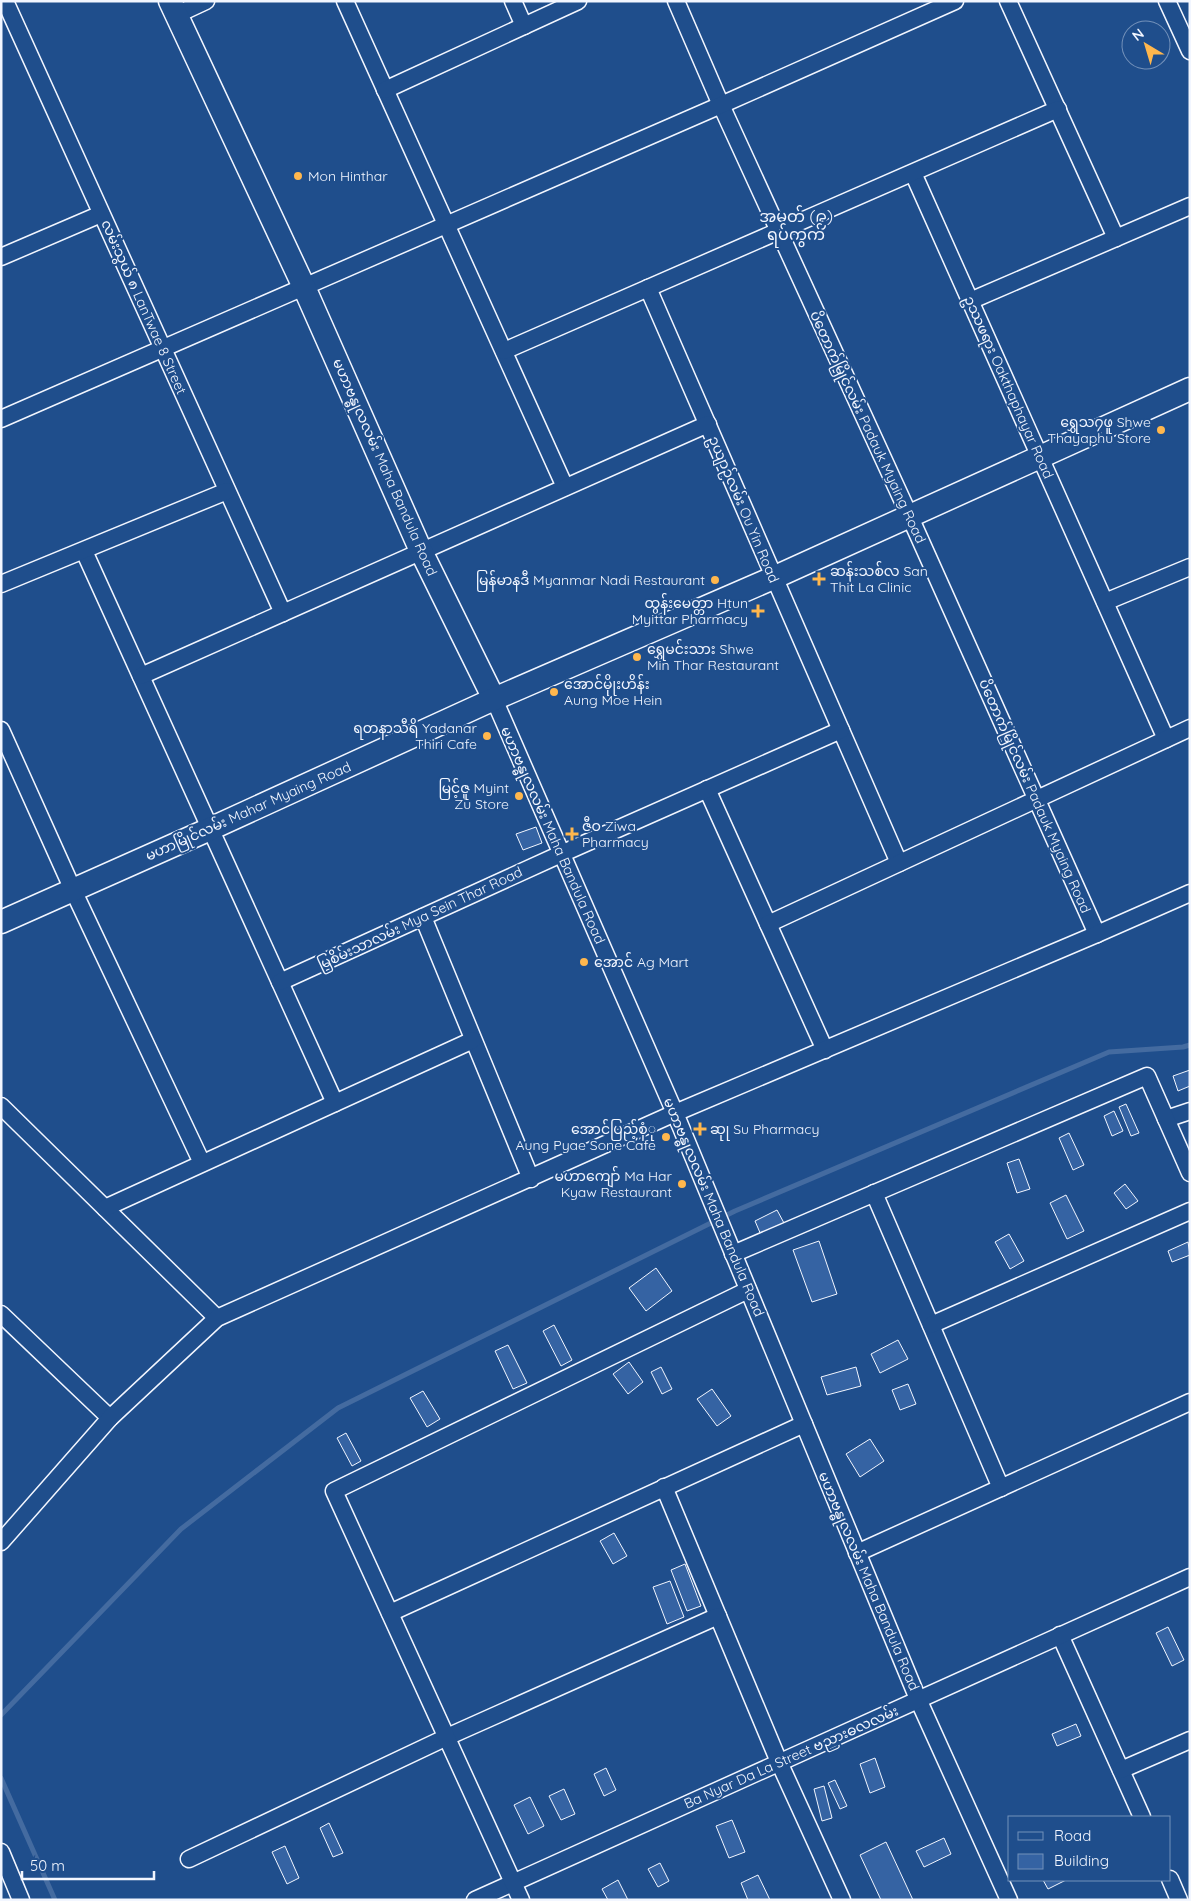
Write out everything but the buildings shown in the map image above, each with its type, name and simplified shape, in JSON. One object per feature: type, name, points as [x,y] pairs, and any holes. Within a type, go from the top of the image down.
[{"type":"street","name":"လမ်းသွယ် ၈ LanTwae 8 Street","points":[[5,1],[283,613]]},
{"type":"street","points":[[173,8],[206,1]]},
{"type":"street","points":[[345,1],[565,487]]},
{"type":"street","points":[[513,1],[524,26]]},
{"type":"street","points":[[385,90],[578,1]]},
{"type":"street","name":"ပိတောက်မြိုင်လမ်း Padauk Myaing Road","points":[[676,1],[721,105],[1098,934]]},
{"type":"street","points":[[1,419],[955,1]]},
{"type":"street","points":[[1008,1],[1116,238]]},
{"type":"street","points":[[1167,1],[1190,51]]},
{"type":"street","name":"မဟာဗန္ဓုလလမ်း Maha Bandula Road","points":[[173,8],[304,286],[421,551],[494,699],[675,1114],[918,1699],[1009,1900]]},
{"type":"street","points":[[504,352],[1058,110]]},
{"type":"street","name":"ဥဿဖရား Oakthaphayar Road","points":[[913,173],[1166,739]]},
{"type":"street","points":[[970,301],[1190,206]]},
{"type":"street","points":[[1,257],[101,214]]},
{"type":"street","name":"ဥယျာဉ်လမ်း Ou Yin Road","points":[[648,288],[899,863]]},
{"type":"street","name":"မဟာမြိုင်လမ်း Mahar Myaing Road","points":[[1,922],[494,699],[910,517],[1190,389]]},
{"type":"street","points":[[141,676],[708,424]]},
{"type":"street","points":[[1,584],[227,491]]},
{"type":"street","points":[[84,550],[335,1103]]},
{"type":"street","points":[[1104,602],[1190,567]]},
{"type":"street","points":[[768,924],[1190,728]]},
{"type":"street","points":[[1,730],[73,890],[202,1163]]},
{"type":"street","points":[[561,854],[840,730]]},
{"type":"street","points":[[707,789],[825,1050]]},
{"type":"street","name":"မြစိမ်းသာလမ်း Mya Sein Thar Road","points":[[280,982],[561,854]]},
{"type":"street","points":[[1,1542],[110,1418],[217,1318],[675,1114],[1190,893]]},
{"type":"street","points":[[423,917],[531,1179]]},
{"type":"street","points":[[105,1208],[473,1040]]},
{"type":"street","points":[[733,1254],[1147,1076],[1190,1173]]},
{"type":"street","points":[[1166,1119],[1190,1110]]},
{"type":"street","points":[[4,1114],[105,1208],[217,1318]]},
{"type":"street","points":[[874,1193],[1001,1488]]},
{"type":"street","points":[[931,1324],[1190,1211]]},
{"type":"street","points":[[521,1900],[334,1490],[748,1290]]},
{"type":"street","points":[[4,1323],[110,1418]]},
{"type":"street","points":[[857,1553],[1190,1402]]},
{"type":"street","points":[[390,1613],[804,1424]]},
{"type":"street","points":[[664,1487],[779,1762],[842,1900]]},
{"type":"street","name":"Ba Nyar Da La Street ဗညားဓလလမ်း","points":[[475,1900],[1190,1577]]},
{"type":"street","points":[[188,1859],[447,1737],[718,1616]]},
{"type":"street","points":[[1060,1635],[1142,1816]]},
{"type":"street","points":[[1121,1770],[1190,1740]]},
{"type":"street","points":[[1,1852],[21,1900]]},
{"type":"street","points":[[1171,1881],[1179,1900]]},
{"type":"waterway","points":[[1,1715],[181,1529],[338,1408],[735,1211],[1109,1052],[1190,1045]]},
{"type":"waterway","points":[[1,1778],[55,1900]]},
{"type":"place","name":"Mon Hinthar","points":[[298,176]]},
{"type":"place","name":"ရွှေသ၇ဖူ Shwe Thayaphu Store","points":[[1161,430]]},
{"type":"place","name":"ဆန်းသစ်လ San Thit La Clinic","points":[[819,579]]},
{"type":"place","name":"မြန်မာနဒီ Myanmar Nadi Restaurant","points":[[715,580]]},
{"type":"place","name":"ထွန်းမေတ္တာ Htun Myittar Pharmacy","points":[[758,611]]},
{"type":"place","name":"ရွှေမင်းသား Shwe Min Thar Restaurant","points":[[637,657]]},
{"type":"place","name":"အောင်မိုုးဟိန်း Aung Moe Hein","points":[[554,692]]},
{"type":"place","name":"ရတနာသီရိ Yadanar Thiri Cafe","points":[[487,736]]},
{"type":"place","name":"မြင့်ဇူ Myint Zu Store","points":[[519,796]]},
{"type":"place","name":"ဇီဝ Ziwa Pharmacy","points":[[572,834]]},
{"type":"place","name":"အောင် Ag Mart","points":[[584,962]]},
{"type":"place","name":"ဆုု Su Pharmacy","points":[[700,1129]]},
{"type":"place","name":"အောင်ပြည့်စုံု Aung Pyae Sone Cafe","points":[[666,1137]]},
{"type":"place","name":"မဟာကျော် Ma Har Kyaw Restaurant","points":[[682,1184]]},
{"type":"district","name":"အမှတ် (၉) ရပ်ကွက်","points":[[796,225]]}]
